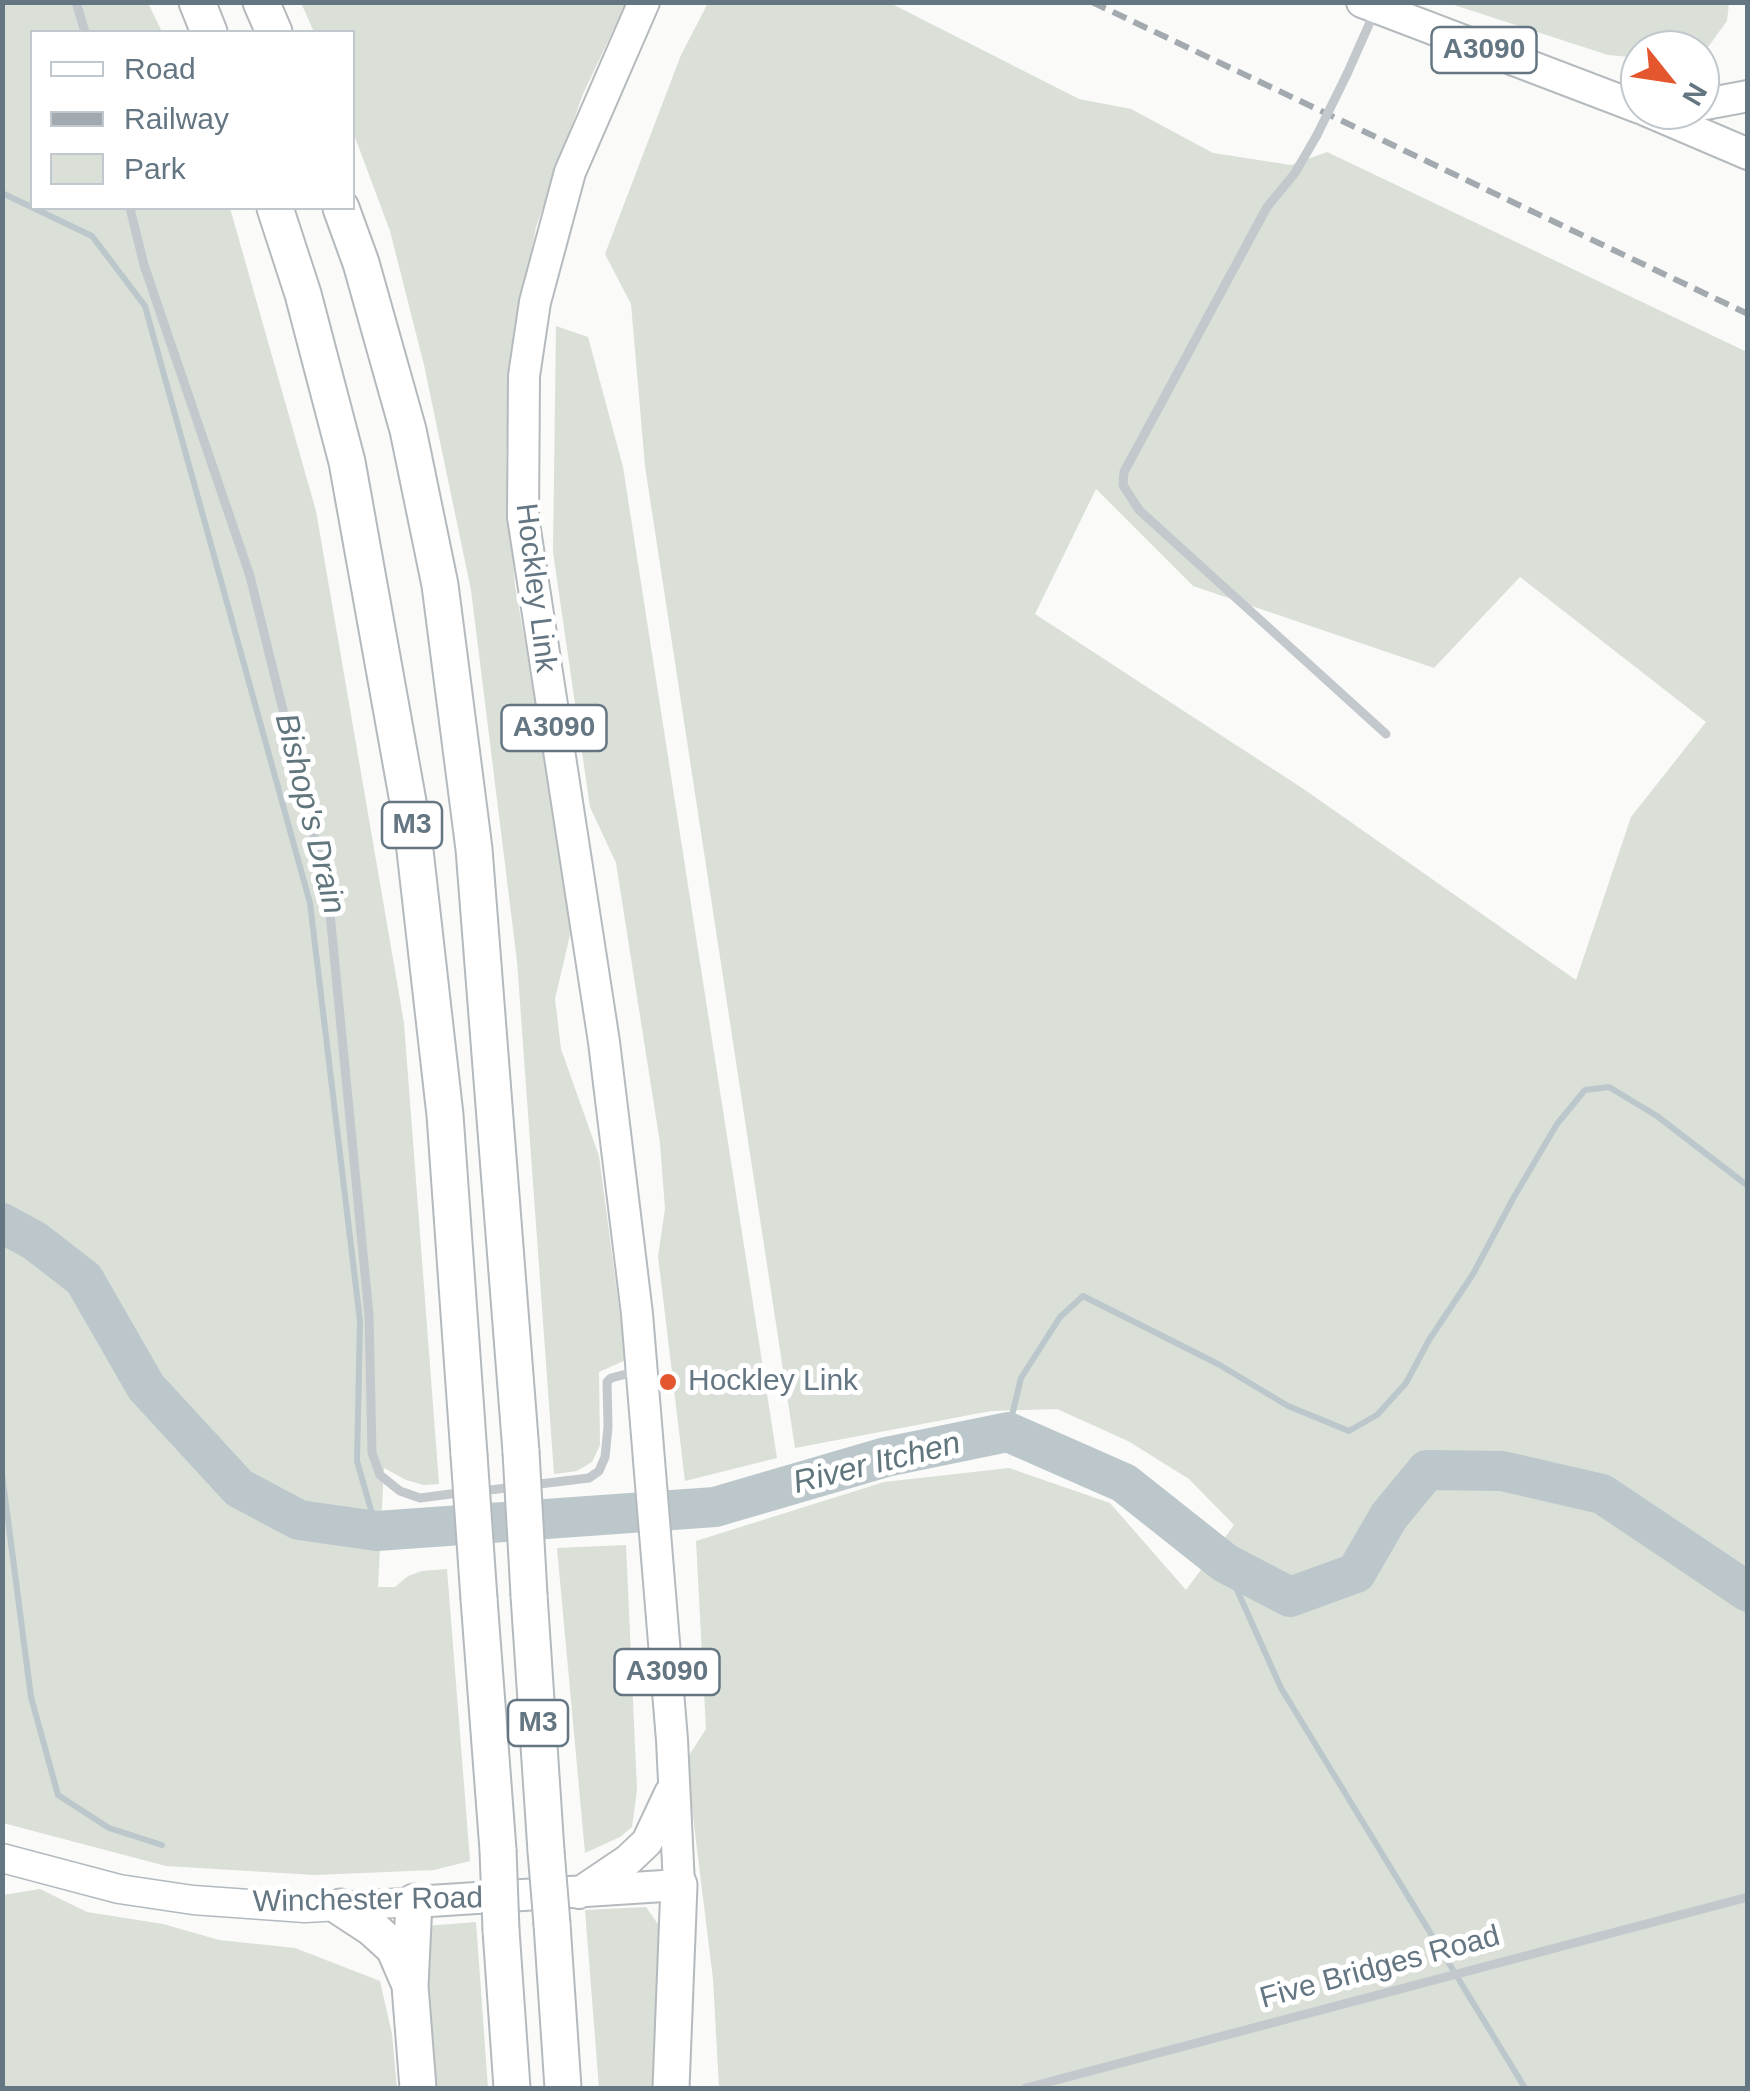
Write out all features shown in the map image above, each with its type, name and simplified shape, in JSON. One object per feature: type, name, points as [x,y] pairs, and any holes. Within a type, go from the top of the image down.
[{"type":"highway","points":[[196,2],[207,30]]},
{"type":"highway","points":[[262,2],[273,30]]},
{"type":"highway","name":"M3","points":[[275,210],[308,310],[347,462],[412,824],[444,1115],[512,2088]]},
{"type":"highway","name":"M3","points":[[342,210],[361,263],[408,430],[440,584],[474,848],[521,1452],[563,2088]]},
{"type":"highway","points":[[671,2088],[679,1885]]},
{"type":"highway","points":[[414,1902],[410,1986],[418,2088]]},
{"type":"highway","points":[[340,1906],[394,1948],[410,1986]]},
{"type":"main road","name":"Hockley Link","points":[[644,2],[570,172],[535,302],[524,376],[523,516],[604,1042],[642,1370],[679,1885]]},
{"type":"main road","name":"A3090","points":[[1369,5],[1620,99]]},
{"type":"main road","name":"A3090","points":[[1607,94],[1620,96]]},
{"type":"main road","points":[[1720,101],[1748,96]]},
{"type":"main road","name":"A3090","points":[[1692,130],[1748,154]]},
{"type":"main road","points":[[578,1894],[647,1842],[674,1786]]},
{"type":"main road","name":"Winchester Road","points":[[5,1865],[194,1900],[305,1908],[679,1885]]},
{"type":"lane","points":[[76,2],[83,30]]},
{"type":"lane","points":[[1369,5],[1348,74],[1317,135],[1295,173],[1267,208],[1124,472],[1124,485],[1139,510],[1386,734]]},
{"type":"lane","points":[[130,210],[144,265],[250,576],[328,893],[369,1314],[372,1453],[380,1475],[400,1491],[420,1498],[589,1478],[599,1471],[605,1457],[608,1382],[642,1370]]},
{"type":"lane","name":"Five Bridges Road","points":[[1026,2088],[1748,1898]]},
{"type":"green space","points":[[2,3],[148,3],[161,30],[30,30],[30,210],[231,210],[316,511],[404,1023],[439,1484],[406,1480],[384,1468],[378,1587],[395,1587],[422,1571],[447,1569],[470,1861],[434,1870],[315,1875],[166,1866],[3,1823]]},
{"type":"green space","points":[[301,3],[626,3],[583,94],[536,227],[516,338],[506,455],[515,586],[569,889],[570,935],[555,999],[561,1049],[599,1156],[626,1360],[599,1372],[600,1445],[592,1462],[577,1471],[554,1474],[517,961],[471,590],[424,365],[390,231],[355,137],[355,30],[313,30]]},
{"type":"green space","points":[[708,3],[890,3],[1079,99],[1131,109],[1213,153],[1291,165],[1327,152],[1747,352],[1747,2088],[719,2088],[713,1979],[686,1760],[706,1729],[696,1541],[884,1482],[1009,1468],[1110,1503],[1186,1590],[1234,1525],[1189,1479],[1128,1441],[1057,1409],[991,1411],[795,1448],[645,466],[631,304],[605,254],[681,55]],"holes":[[[1096,489],[1193,586],[1434,668],[1520,577],[1706,722],[1631,817],[1576,980],[1305,790],[1035,614]]]},
{"type":"green space","points":[[1448,3],[1729,3],[1727,21],[1720,31],[1620,30],[1620,56]]},
{"type":"green space","points":[[556,326],[588,337],[623,467],[777,1458],[685,1481],[658,1256],[665,1209],[660,1143],[616,863],[590,807],[553,552]]},
{"type":"green space","points":[[626,1545],[637,1790],[632,1827],[585,1853],[557,1548]]},
{"type":"green space","points":[[40,1889],[87,1912],[163,1924],[219,1940],[295,1948],[380,1981],[392,2034],[397,2088],[3,2088],[3,1895]]},
{"type":"green space","points":[[646,1907],[662,1930],[655,2088],[599,2088],[585,1910]]},
{"type":"green space","points":[[476,1922],[488,2088],[435,2088],[424,1964],[426,1926]]},
{"type":"waterway","name":"Bishop's Drain","points":[[2,193],[30,206]]},
{"type":"waterway","name":"Bishop's Drain","points":[[38,210],[92,236],[145,306],[310,903],[360,1321],[357,1461],[377,1531]]},
{"type":"waterway","points":[[1008,1432],[1021,1378],[1060,1317],[1083,1296],[1218,1364],[1288,1406],[1349,1431],[1377,1415],[1406,1383],[1557,1124],[1585,1090],[1609,1087],[1657,1116],[1748,1186]]},
{"type":"waterway","name":"River Itchen","points":[[2,1223],[35,1241],[84,1279],[146,1387],[239,1488],[299,1520],[377,1531],[715,1507],[886,1457],[1008,1432],[1124,1483],[1225,1563],[1290,1597],[1356,1573],[1389,1516],[1427,1470],[1502,1471],[1602,1494],[1748,1592]]},
{"type":"waterway","points":[[2,1474],[31,1697],[58,1795],[109,1828],[162,1845]]},
{"type":"waterway","points":[[1225,1563],[1281,1688],[1525,2088]]},
{"type":"railway","points":[[1092,2],[1748,314]]},
{"type":"place","name":"Hockley Link","points":[[668,1382]]}]
